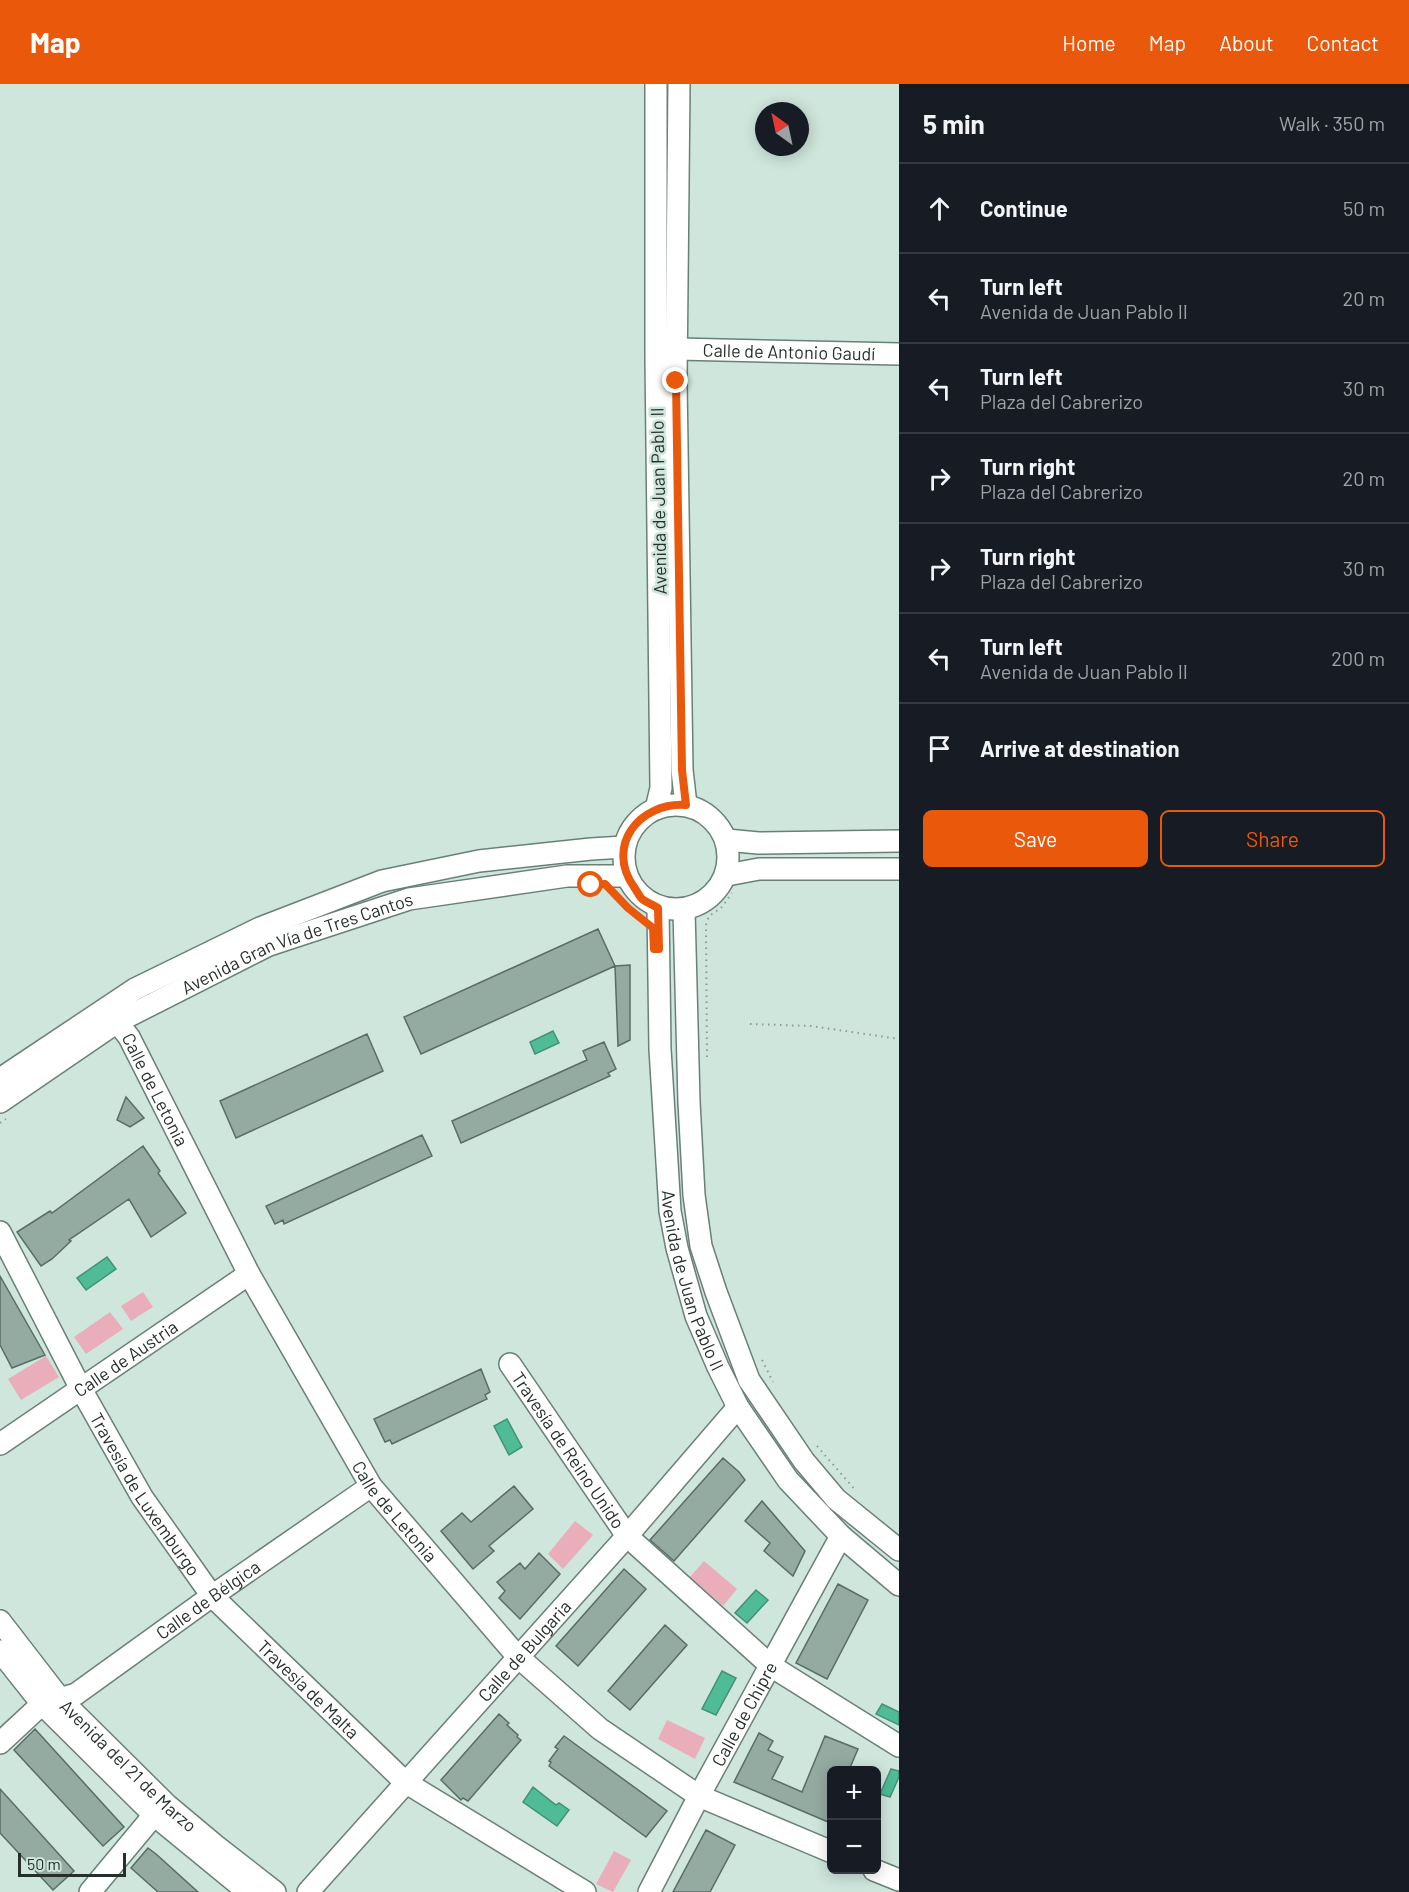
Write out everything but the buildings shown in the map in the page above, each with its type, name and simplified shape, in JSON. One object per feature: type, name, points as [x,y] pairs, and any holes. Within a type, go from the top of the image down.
[{"type":"street","name":"Avenida de Juan Pablo II","points":[[656,84],[656,358],[661,788],[656,809]]},
{"type":"street","name":"Avenida de Juan Pablo II","points":[[679,84],[676,381],[682,770],[686,805]]},
{"type":"street","name":"Calle de Antonio Gaudí","points":[[678,349],[899,354]]},
{"type":"street","points":[[730,883],[727,840],[719,825],[705,813],[686,805],[673,804],[656,809],[636,823],[627,837],[620,883],[642,899],[651,913],[684,910],[759,869],[899,869]]},
{"type":"street","points":[[727,840],[758,843],[899,842]]},
{"type":"street","name":"Avenida Gran Vía de Tres Cantos","points":[[0,1079],[135,989],[260,928],[382,881],[478,861],[624,847]]},
{"type":"street","name":"Avenida Gran Vía de Tres Cantos","points":[[5,1109],[117,1022],[269,945],[409,899],[567,876],[620,883]]},
{"type":"street","name":"Avenida de Juan Pablo II","points":[[684,910],[694,1195],[701,1246],[716,1293],[749,1380],[804,1461],[837,1499],[899,1551]]},
{"type":"street","name":"Avenida de Juan Pablo II","points":[[651,913],[670,1211],[677,1248],[696,1316],[738,1407],[788,1480],[841,1536],[899,1584]]},
{"type":"street","name":"Calle de Letonia","points":[[117,1022],[129,1038],[249,1274],[371,1486],[517,1656],[600,1729],[699,1796],[827,1850]]},
{"type":"street","name":"Travesía de Luxemburgo","points":[[0,1232],[81,1389],[142,1497],[212,1596]]},
{"type":"street","name":"Calle de Austria","points":[[0,1444],[249,1274]]},
{"type":"street","name":"Travesía de Reino Unido","points":[[510,1364],[627,1536],[771,1666],[899,1746]]},
{"type":"street","name":"Calle de Bulgaria","points":[[308,1892],[517,1656],[627,1536],[738,1407]]},
{"type":"street","name":"Calle de Bélgica","points":[[0,1743],[51,1702],[76,1694],[371,1486]]},
{"type":"street","name":"Calle de Chipre","points":[[649,1892],[841,1536]]},
{"type":"street","name":"Travesía de Malta","points":[[212,1596],[405,1782],[585,1892]]},
{"type":"street","name":"Avenida del 21 de Marzo","points":[[0,1621],[51,1702],[167,1805],[275,1892]]},
{"type":"street","name":"Avenida del 21 de Marzo","points":[[0,1651],[51,1702],[154,1815],[249,1892]]},
{"type":"street","points":[[90,1892],[154,1815]]},
{"type":"street","points":[[881,1873],[897,1881]]},
{"type":"path","points":[[620,883],[628,908],[651,913]]},
{"type":"path","points":[[707,1060],[706,925],[709,916],[721,908],[730,883]]},
{"type":"path","points":[[750,1024],[811,1026],[899,1039]]},
{"type":"path","points":[[0,1123],[5,1109]]},
{"type":"path","points":[[759,1354],[777,1390]]},
{"type":"path","points":[[814,1442],[856,1491]]},
{"type":"shaded area","points":[[553,1031],[559,1043],[535,1054],[530,1042]]},
{"type":"shaded area","points":[[107,1257],[116,1269],[86,1290],[77,1278]]},
{"type":"shaded area","points":[[143,1292],[153,1307],[131,1321],[121,1306]]},
{"type":"shaded area","points":[[110,1312],[123,1329],[86,1354],[74,1337]]},
{"type":"shaded area","points":[[46,1356],[59,1377],[21,1400],[8,1379]]},
{"type":"shaded area","points":[[507,1419],[522,1447],[509,1455],[494,1426]]},
{"type":"shaded area","points":[[575,1521],[593,1535],[563,1569],[548,1554]]},
{"type":"shaded area","points":[[704,1561],[737,1589],[723,1606],[690,1577]]},
{"type":"shaded area","points":[[756,1590],[768,1600],[747,1623],[735,1613]]},
{"type":"shaded area","points":[[722,1671],[736,1678],[716,1715],[702,1709]]},
{"type":"shaded area","points":[[882,1704],[899,1712],[899,1725],[876,1714]]},
{"type":"shaded area","points":[[667,1720],[705,1738],[695,1759],[658,1739]]},
{"type":"shaded area","points":[[891,1769],[899,1771],[899,1777],[890,1797],[881,1794]]},
{"type":"shaded area","points":[[533,1787],[556,1805],[559,1803],[569,1810],[557,1826],[523,1802]]},
{"type":"shaded area","points":[[614,1851],[631,1860],[613,1892],[596,1884]]},
{"type":"route","points":[[591,885],[605,884],[628,908],[643,918],[653,928],[654,949],[659,949],[658,908],[642,899],[626,876],[623,862],[627,837],[636,823],[656,809],[673,804],[686,805],[682,770],[676,381]]}]
